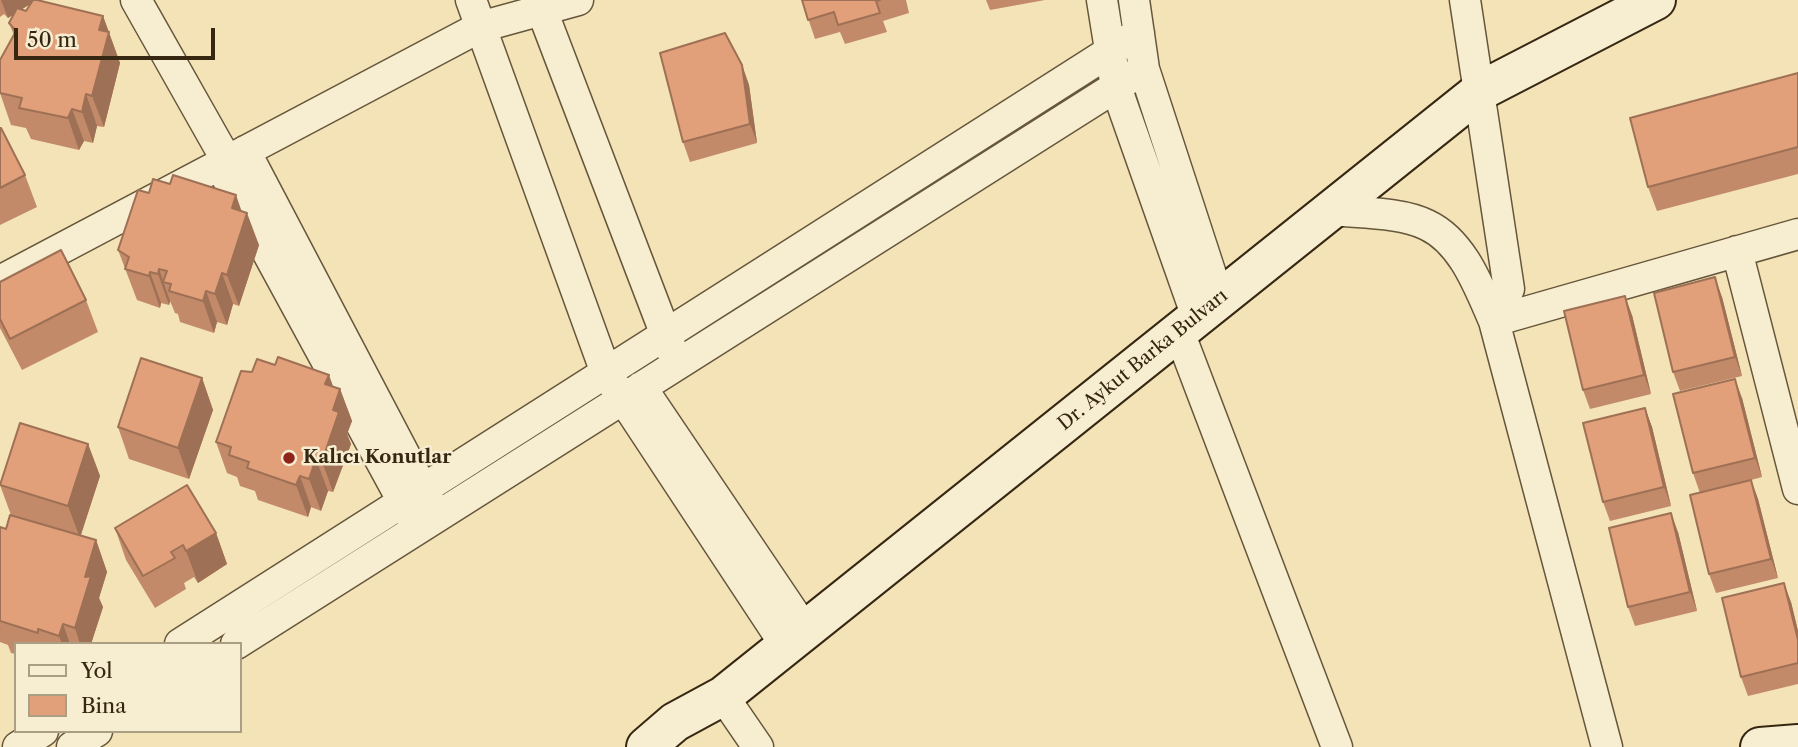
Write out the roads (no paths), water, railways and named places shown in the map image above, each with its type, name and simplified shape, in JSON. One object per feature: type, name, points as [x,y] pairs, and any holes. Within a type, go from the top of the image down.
[{"type":"main road","name":"Dr. Aykut Barka Bulvarı","points":[[646,747],[675,722],[723,696],[1480,91],[1656,0]]},
{"type":"main road","points":[[686,747],[701,733],[723,696]]},
{"type":"main road","points":[[1760,747],[1798,744]]},
{"type":"street","points":[[136,0],[231,159],[427,523]]},
{"type":"street","points":[[0,281],[231,159],[476,13],[578,0]]},
{"type":"street","points":[[1102,0],[1116,87],[1198,316],[1337,747]]},
{"type":"street","points":[[1134,0],[1144,69],[1198,316]]},
{"type":"street","points":[[1465,0],[1509,289],[1494,321]]},
{"type":"street","points":[[539,5],[677,364]]},
{"type":"street","points":[[476,13],[606,373],[632,393],[796,638]]},
{"type":"street","points":[[183,642],[1139,33]]},
{"type":"street","points":[[239,642],[1144,69]]},
{"type":"street","points":[[1331,210],[1408,219],[1428,225],[1445,237],[1462,256],[1494,321],[1607,747]]},
{"type":"street","points":[[1494,321],[1798,234]]},
{"type":"street","points":[[1737,251],[1798,489]]},
{"type":"street","points":[[723,696],[758,747]]},
{"type":"street","points":[[18,747],[40,733]]},
{"type":"street","points":[[72,747],[94,733]]},
{"type":"place","name":"Kalıcı Konutlar","points":[[289,458]]}]
